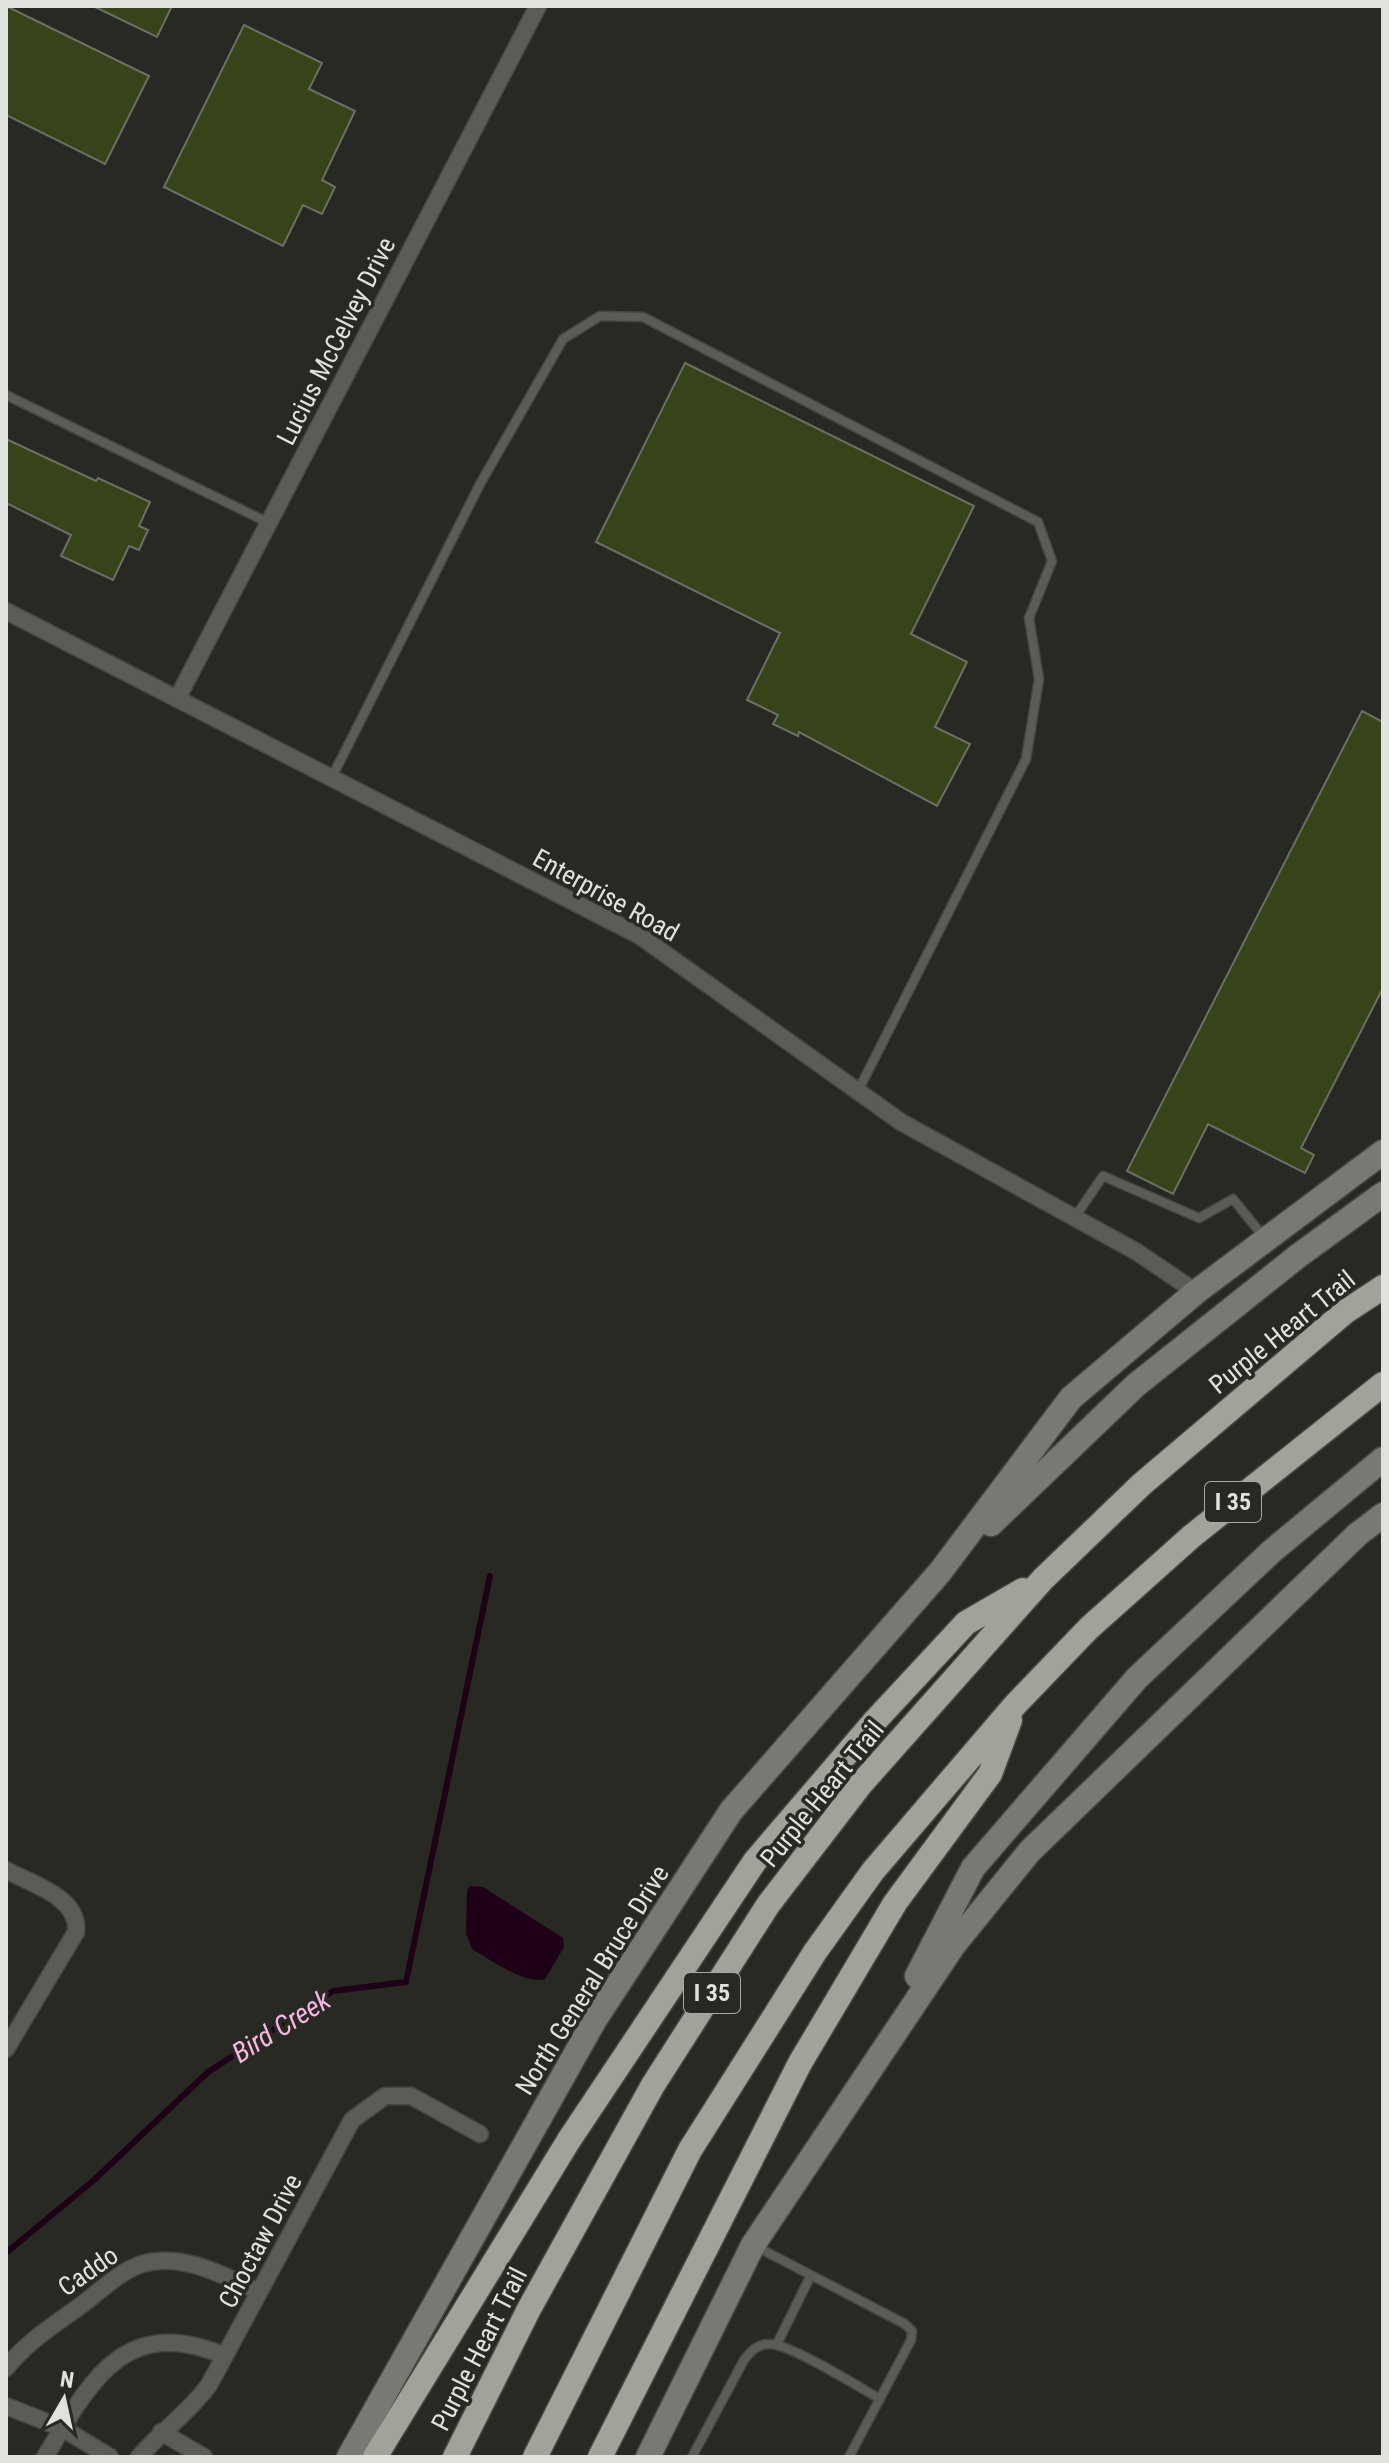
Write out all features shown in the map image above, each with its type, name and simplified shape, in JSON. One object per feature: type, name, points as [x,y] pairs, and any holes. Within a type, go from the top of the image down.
[{"type":"highway","name":"Purple Heart Trail","points":[[455,2457],[591,2193],[653,2085],[768,1905],[861,1784],[1043,1579],[1142,1484],[1345,1312],[1383,1287]]},
{"type":"highway","name":"I 35","points":[[535,2457],[690,2150],[815,1952],[873,1871],[1015,1705],[1089,1628],[1192,1536],[1383,1384]]},
{"type":"highway","points":[[375,2457],[569,2140],[755,1861],[873,1723],[966,1623],[1043,1579]]},
{"type":"highway","points":[[600,2457],[800,2063],[895,1903],[990,1774],[1015,1705]]},
{"type":"main road","points":[[940,1572],[1071,1398],[1196,1292],[1383,1152]]},
{"type":"main road","points":[[940,1572],[1136,1385],[1298,1256],[1383,1194]]},
{"type":"main road","points":[[863,2081],[973,1868],[1137,1678],[1272,1551],[1383,1459]]},
{"type":"main road","points":[[648,2457],[753,2245],[953,1946],[1030,1851],[1347,1545],[1383,1515]]},
{"type":"main road","name":"North General Bruce Drive","points":[[349,2457],[594,2021],[731,1811],[940,1572]]},
{"type":"street","name":"Lucius McCelvey Drive","points":[[178,697],[538,6]]},
{"type":"street","name":"Enterprise Road","points":[[6,611],[640,936],[901,1122],[1137,1252],[1196,1292]]},
{"type":"street","points":[[6,1870],[67,1902],[77,1923],[76,1932],[6,2049]]},
{"type":"street","name":"Choctaw Drive","points":[[139,2457],[161,2432],[199,2398],[225,2356],[352,2120],[385,2096],[411,2096],[480,2134]]},
{"type":"street","name":"Caddo","points":[[6,2368],[35,2338],[117,2278],[142,2264],[174,2262],[191,2265],[217,2272],[259,2292]]},
{"type":"street","points":[[45,2457],[87,2387],[121,2356],[136,2349],[173,2342],[196,2345],[225,2356]]},
{"type":"street","points":[[6,2406],[62,2428],[110,2457]]},
{"type":"street","points":[[161,2432],[204,2457]]},
{"type":"lane","points":[[332,777],[480,484],[563,339],[600,316],[643,317],[1038,522],[1052,561],[1029,618],[1039,679],[1026,759],[858,1091]]},
{"type":"lane","points":[[6,395],[269,523]]},
{"type":"lane","points":[[1075,1217],[1103,1176],[1199,1218],[1233,1199],[1266,1240]]},
{"type":"lane","points":[[753,2245],[905,2324],[912,2331],[911,2340],[849,2457]]},
{"type":"lane","points":[[777,2344],[811,2275]]},
{"type":"lane","points":[[692,2457],[744,2360],[754,2348],[765,2344],[777,2344],[880,2399]]},
{"type":"shaded area","points":[[470,1886],[483,1887],[563,1938],[564,1947],[545,1979],[518,1975],[472,1949],[466,1933],[467,1890]]},
{"type":"building","points":[[6,6],[149,76],[105,164],[6,115]]},
{"type":"building","points":[[93,6],[172,6],[157,37]]},
{"type":"building","points":[[244,25],[322,63],[309,89],[355,111],[322,180],[335,187],[322,214],[303,205],[283,246],[164,187]]},
{"type":"building","points":[[685,363],[974,506],[911,634],[967,662],[935,727],[970,744],[937,806],[799,732],[798,736],[773,724],[778,715],[747,700],[780,633],[596,542]]},
{"type":"building","points":[[6,439],[96,481],[98,478],[150,502],[139,526],[148,530],[139,550],[129,546],[113,580],[61,556],[71,535],[6,503]]},
{"type":"building","points":[[1362,711],[1383,722],[1383,988],[1301,1148],[1314,1155],[1305,1173],[1208,1124],[1173,1194],[1127,1171]]},
{"type":"waterway","name":"Bird Creek","points":[[6,2253],[94,2180],[208,2072],[333,1991],[406,1982],[490,1576]]}]
